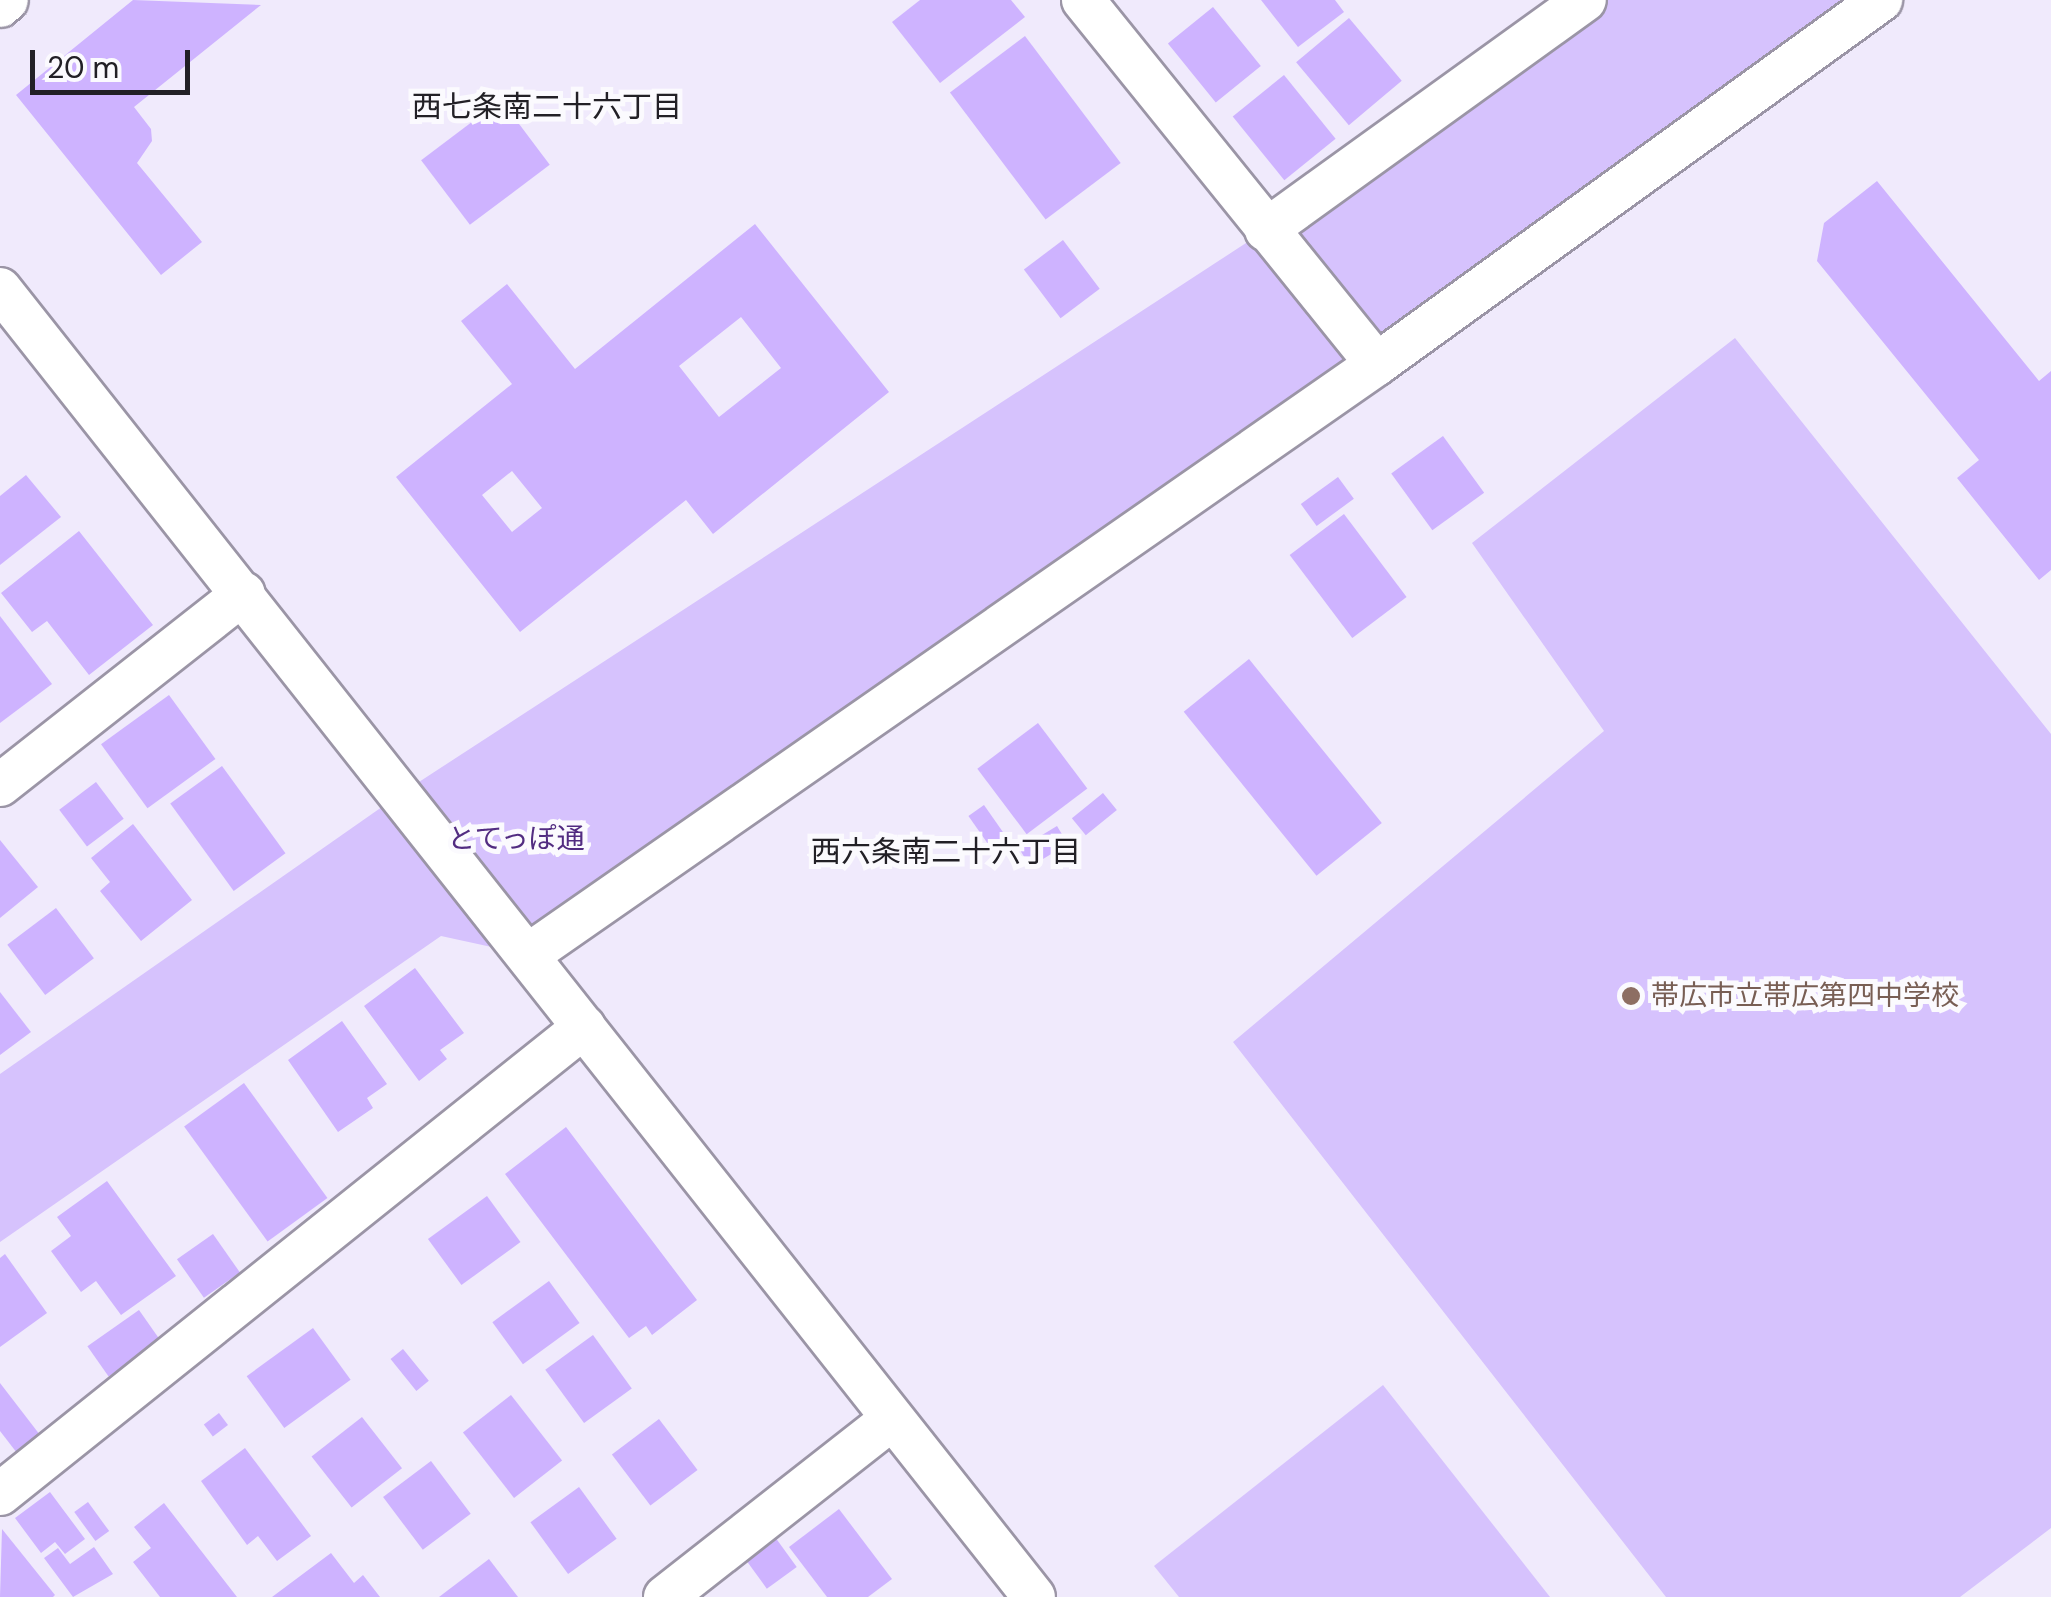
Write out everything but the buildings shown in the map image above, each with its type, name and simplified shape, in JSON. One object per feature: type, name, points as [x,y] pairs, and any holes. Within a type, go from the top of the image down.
[{"type":"street","points":[[0,6],[7,0]]},
{"type":"street","points":[[1083,0],[1377,364]]},
{"type":"street","points":[[1266,230],[1585,0]]},
{"type":"street","points":[[528,955],[1377,364],[1881,0]]},
{"type":"street","points":[[1,293],[244,593],[1034,1597]]},
{"type":"street","points":[[0,785],[244,593]]},
{"type":"street","points":[[0,1494],[584,1026]]},
{"type":"street","points":[[665,1597],[892,1419]]},
{"type":"green space","name":"とてっぽ通","points":[[1585,0],[1881,0],[528,955],[441,936],[0,1242],[0,1074],[399,795],[1266,230]]},
{"type":"green space","points":[[1735,338],[2051,734],[2051,1528],[1960,1597],[1666,1597],[1233,1042],[1604,731],[1472,543]]},
{"type":"green space","points":[[1383,1385],[1550,1597],[1179,1597],[1154,1566]]},
{"type":"place","name":"帯広市立帯広第四中学校","points":[[1631,996]]},
{"type":"district","name":"西七条南二十六丁目","points":[[547,107]]},
{"type":"district","name":"西六条南二十六丁目","points":[[946,852]]}]
